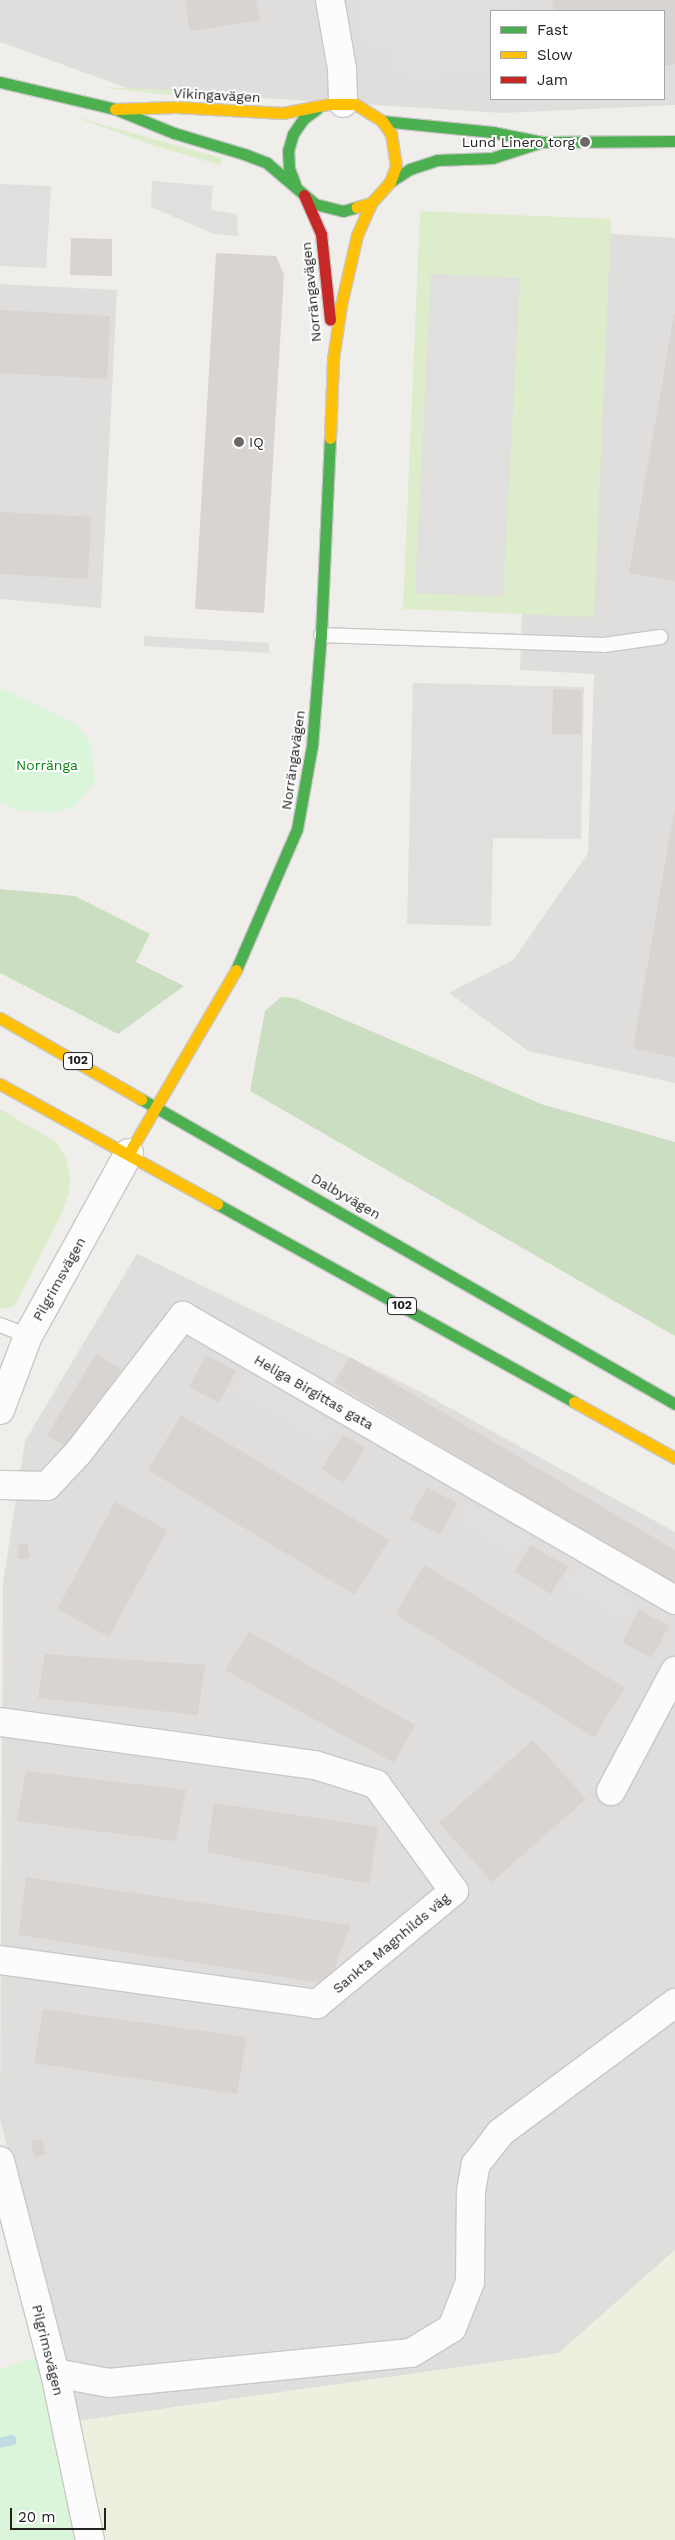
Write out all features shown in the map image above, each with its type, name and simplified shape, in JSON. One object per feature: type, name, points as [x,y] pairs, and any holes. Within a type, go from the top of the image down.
[{"type":"street","points":[[330,0],[342,69],[330,106]]},
{"type":"street","name":"Vikingavägen","points":[[0,82],[115,109],[174,133],[268,163],[295,184],[304,195],[316,204],[343,211],[371,203],[390,182],[410,169],[437,160],[492,158],[542,142]]},
{"type":"street","name":"Vikingavägen","points":[[295,184],[289,168],[288,151],[293,134],[303,119],[330,106]]},
{"type":"street","name":"Vikingavägen","points":[[115,109],[176,107],[283,113],[330,106],[370,110],[382,121],[396,150],[396,166],[390,182]]},
{"type":"street","name":"Vikingavägen","points":[[382,121],[492,132],[542,142],[675,141]]},
{"type":"street","name":"Norrängavägen","points":[[304,195],[320,234],[333,359]]},
{"type":"street","name":"Norrängavägen","points":[[129,1154],[238,966],[297,829],[312,746],[321,635],[333,359],[341,305],[358,235],[371,203]]},
{"type":"street","name":"Dalbyvägen","points":[[0,1018],[157,1105],[675,1404]]},
{"type":"street","name":"102","points":[[0,1084],[675,1458]]},
{"type":"street","name":"Pilgrimsvägen","points":[[0,1410],[28,1336],[129,1154]]},
{"type":"street","name":"Heliga Birgittas gata","points":[[0,1485],[47,1486],[78,1453],[183,1316],[675,1600]]},
{"type":"street","points":[[611,1791],[675,1671]]},
{"type":"street","name":"Sankta Magnhilds väg","points":[[0,1722],[315,1765],[376,1784],[454,1891],[318,2004],[0,1960]]},
{"type":"street","points":[[55,2373],[109,2383],[411,2353],[452,2328],[470,2282],[471,2191],[476,2164],[500,2133],[675,2003]]},
{"type":"street","name":"Pilgrimsvägen","points":[[0,2161],[55,2373],[90,2540]]},
{"type":"lane","points":[[321,635],[604,645],[660,637]]},
{"type":"lane","points":[[0,1325],[28,1336]]},
{"type":"shaded area","points":[[0,0],[675,0],[675,105],[503,113],[133,90],[0,42]]},
{"type":"shaded area","points":[[357,0],[520,0],[522,10],[490,10],[490,68],[409,81],[408,71],[393,74],[389,48],[365,52]]},
{"type":"shaded area","points":[[152,181],[213,186],[211,210],[237,214],[238,236],[214,234],[151,207]]},
{"type":"shaded area","points":[[0,184],[51,186],[46,268],[0,266]]},
{"type":"shaded area","points":[[599,233],[675,238],[675,1083],[528,1051],[449,993],[513,960],[588,853],[594,674],[520,670],[533,268]]},
{"type":"shaded area","points":[[431,274],[520,278],[503,597],[415,593]]},
{"type":"shaded area","points":[[0,284],[117,290],[101,608],[0,599]]},
{"type":"shaded area","points":[[144,636],[269,643],[269,653],[144,646]]},
{"type":"shaded area","points":[[413,683],[584,687],[581,839],[493,838],[491,926],[407,924]]},
{"type":"shaded area","points":[[137,1254],[421,1392],[675,1532],[675,2250],[559,2353],[77,2421],[0,2119],[3,1583],[25,1441]]},
{"type":"shaded area","points":[[326,1348],[346,1360],[333,1383],[313,1371]]},
{"type":"shaded area","points":[[245,1369],[338,1423],[326,1445],[233,1391]]},
{"type":"shaded area","points":[[468,1501],[530,1537],[518,1557],[457,1521]]},
{"type":"shaded area","points":[[576,1566],[638,1601],[626,1622],[565,1585]]},
{"type":"green space","points":[[102,87],[234,93],[233,98],[158,94]]},
{"type":"green space","points":[[72,116],[222,158],[220,165],[155,146]]},
{"type":"green space","points":[[420,211],[611,219],[594,617],[403,609]]},
{"type":"green space","name":"Norränga","points":[[0,688],[75,723],[91,743],[95,782],[73,808],[50,813],[15,809],[0,803]]},
{"type":"green space","points":[[0,889],[75,896],[150,934],[136,962],[184,986],[118,1034],[0,973]]},
{"type":"green space","points":[[281,997],[294,998],[541,1104],[675,1142],[675,1336],[250,1091],[265,1011]]},
{"type":"green space","points":[[0,1109],[56,1142],[66,1158],[70,1175],[69,1193],[59,1219],[15,1305],[8,1308],[0,1308]]},
{"type":"green space","points":[[675,2250],[675,2540],[101,2540],[77,2421],[559,2353]]},
{"type":"green space","points":[[49,2351],[82,2540],[0,2540],[0,2370]]},
{"type":"building","points":[[185,0],[256,0],[260,20],[190,31]]},
{"type":"building","points":[[552,0],[675,0],[675,64],[665,66],[665,10],[554,10]]},
{"type":"building","points":[[71,238],[112,239],[112,276],[70,275]]},
{"type":"building","name":"IQ","points":[[216,253],[276,256],[284,275],[264,613],[195,609]]},
{"type":"building","points":[[0,310],[110,316],[107,379],[0,373]]},
{"type":"building","points":[[675,315],[675,581],[629,573]]},
{"type":"building","points":[[0,512],[91,517],[88,579],[0,574]]},
{"type":"building","points":[[553,689],[582,690],[581,734],[552,734]]},
{"type":"building","points":[[675,812],[675,1057],[633,1049]]},
{"type":"building","points":[[96,1354],[121,1369],[72,1450],[47,1435]]},
{"type":"building","points":[[206,1355],[236,1371],[219,1403],[189,1387]]},
{"type":"building","points":[[350,1357],[675,1550],[675,1585],[334,1383]]},
{"type":"building","points":[[181,1415],[389,1540],[355,1595],[148,1470]]},
{"type":"building","points":[[343,1435],[365,1448],[344,1483],[322,1469]]},
{"type":"building","points":[[427,1487],[457,1503],[440,1535],[410,1519]]},
{"type":"building","points":[[115,1502],[167,1530],[109,1637],[57,1609]]},
{"type":"building","points":[[28,1544],[29,1559],[18,1559],[18,1545]]},
{"type":"building","points":[[531,1545],[568,1567],[551,1594],[515,1572]]},
{"type":"building","points":[[425,1565],[625,1688],[594,1737],[395,1614]]},
{"type":"building","points":[[639,1610],[669,1626],[652,1658],[622,1642]]},
{"type":"building","points":[[249,1632],[415,1725],[394,1763],[225,1670]]},
{"type":"building","points":[[45,1654],[205,1665],[198,1715],[38,1698]]},
{"type":"building","points":[[533,1740],[586,1799],[492,1882],[439,1823]]},
{"type":"building","points":[[26,1771],[186,1790],[176,1841],[17,1821]]},
{"type":"building","points":[[214,1803],[378,1827],[369,1884],[207,1852]]},
{"type":"building","points":[[26,1877],[350,1925],[329,1984],[19,1935]]},
{"type":"building","points":[[43,2009],[247,2037],[237,2094],[34,2063]]},
{"type":"building","points":[[42,2139],[46,2154],[34,2157],[31,2141]]},
{"type":"waterway","points":[[0,2443],[12,2440]]},
{"type":"traffic: fast","points":[[0,82],[115,109],[174,133],[244,154],[267,163],[315,204],[343,211],[357,207]]},
{"type":"traffic: fast","points":[[295,184],[289,168],[288,151],[293,134],[303,119],[317,109]]},
{"type":"traffic: fast","points":[[382,121],[492,132],[542,142],[675,141]]},
{"type":"traffic: fast","points":[[390,182],[410,169],[437,160],[492,158],[539,143]]},
{"type":"traffic: fast","points":[[236,970],[297,829],[312,746],[321,635],[330,438]]},
{"type":"traffic: fast","points":[[141,1099],[675,1404]]},
{"type":"traffic: fast","points":[[217,1204],[574,1402]]},
{"type":"traffic: slow","points":[[115,109],[176,107],[283,113],[329,104],[355,104],[382,121],[391,134],[396,166],[390,182],[371,203],[357,207]]},
{"type":"traffic: slow","points":[[330,438],[333,359],[341,305],[357,235],[371,203]]},
{"type":"traffic: slow","points":[[129,1153],[236,970]]},
{"type":"traffic: slow","points":[[0,1018],[141,1099]]},
{"type":"traffic: slow","points":[[0,1084],[217,1204]]},
{"type":"traffic: slow","points":[[574,1402],[675,1458]]},
{"type":"traffic: jam","points":[[304,195],[321,234],[330,320]]},
{"type":"place","name":"Lund Linero torg","points":[[585,142]]},
{"type":"place","name":"IQ","points":[[239,442]]}]
